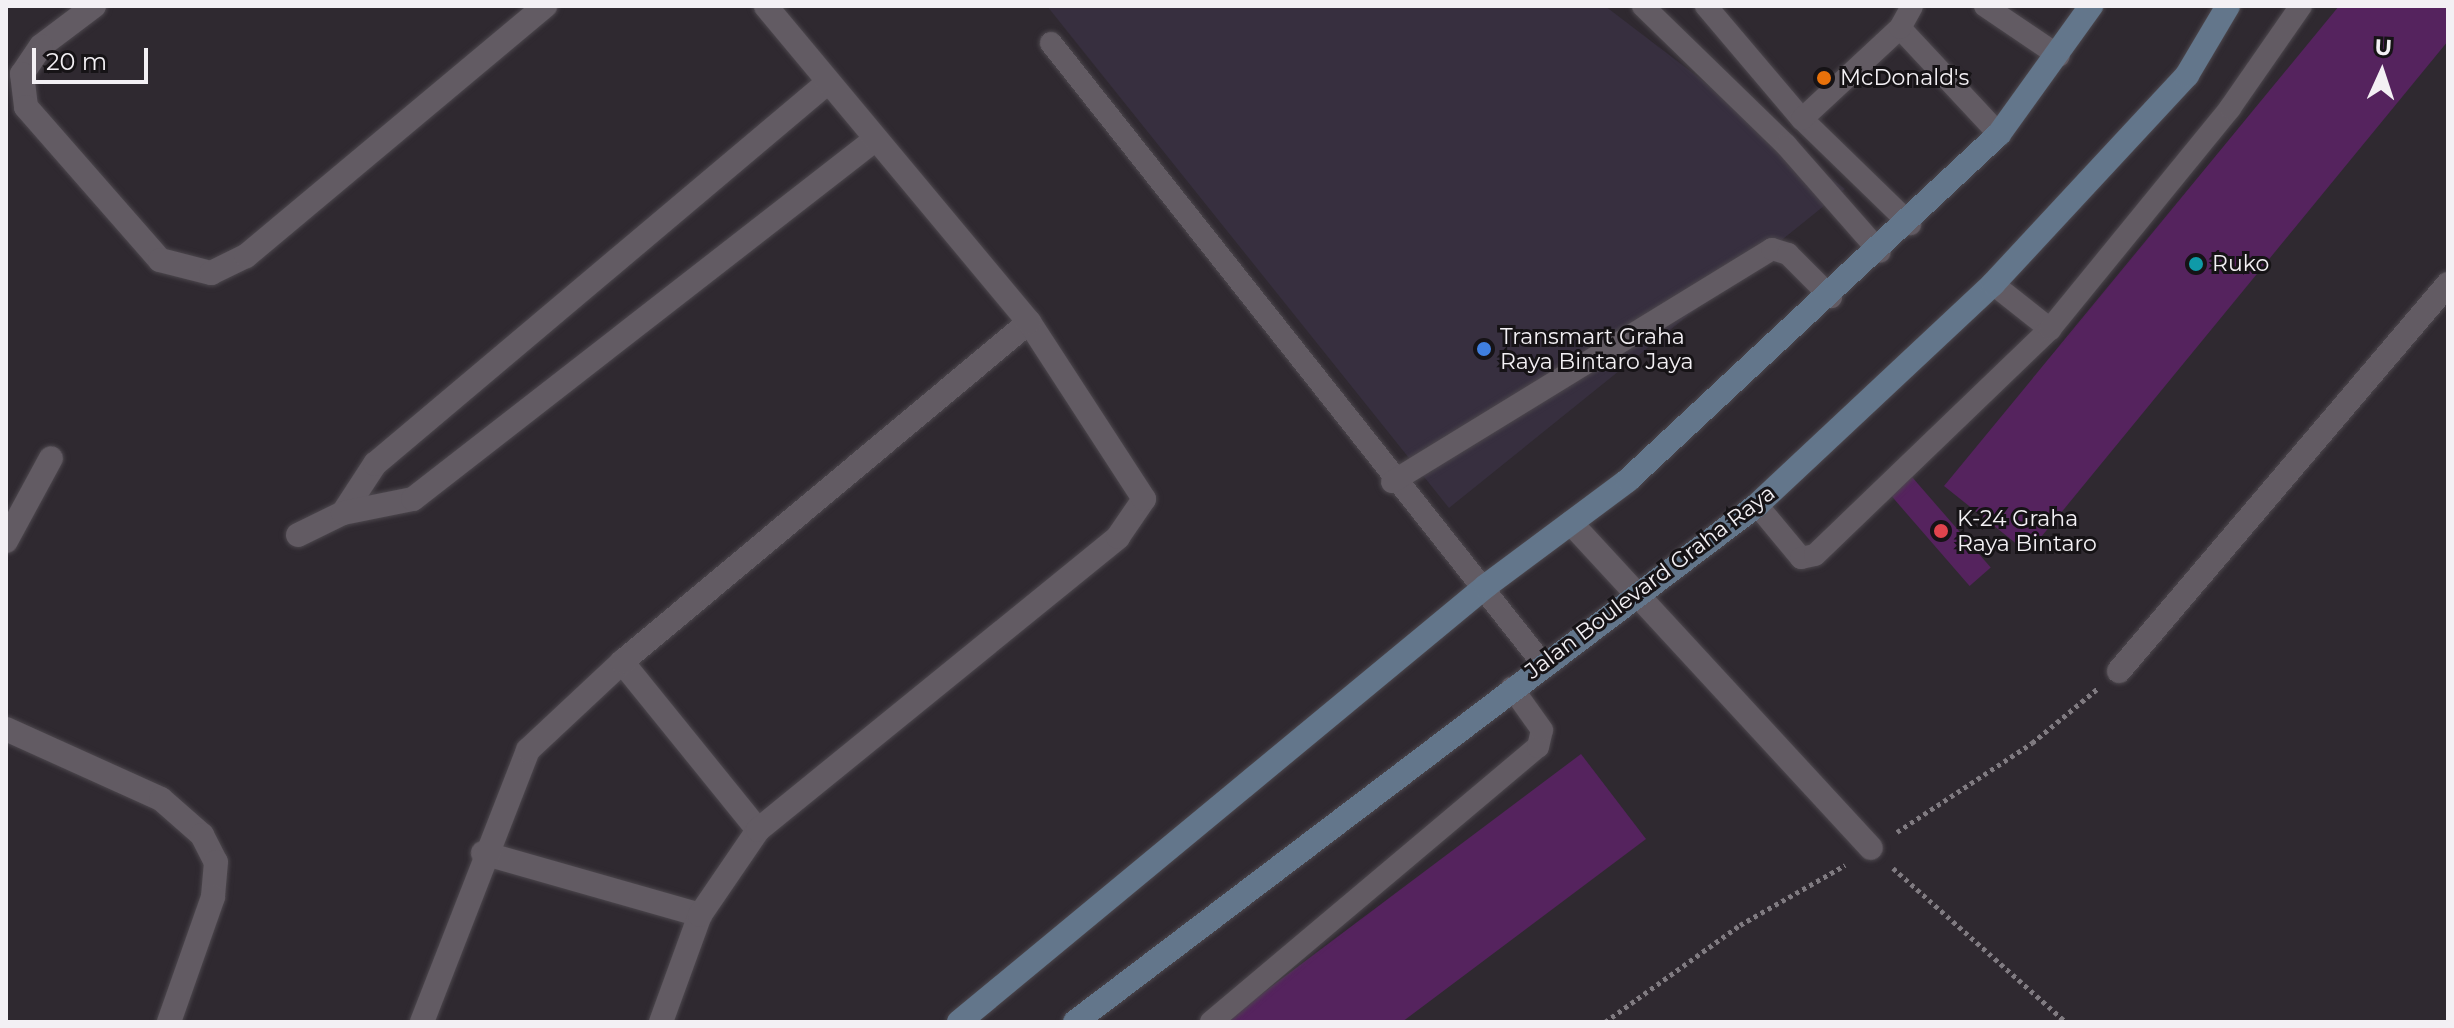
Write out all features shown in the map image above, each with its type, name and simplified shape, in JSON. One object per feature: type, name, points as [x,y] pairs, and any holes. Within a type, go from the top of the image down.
[{"type":"main road","points":[[959,1022],[1486,586],[1571,523],[1831,297],[1910,224],[1999,134],[2059,56],[2091,6]]},
{"type":"main road","name":"Jalan Boulevard Graha Raya","points":[[1075,1022],[1634,595],[1757,505],[1993,284],[2187,75],[2228,6]]},
{"type":"street","points":[[94,6],[41,46],[22,74],[26,107],[160,260],[211,273],[246,256],[545,6]]},
{"type":"street","points":[[661,1022],[700,915],[758,830],[1118,537],[1144,499],[1029,322],[873,141],[766,6]]},
{"type":"street","points":[[343,513],[375,464],[827,83]]},
{"type":"street","points":[[298,535],[343,513],[413,499],[873,141]]},
{"type":"street","points":[[2119,671],[2448,284]]},
{"type":"street","points":[[422,1022],[483,853],[528,750],[622,662],[1029,322]]},
{"type":"street","points":[[6,541],[51,458]]},
{"type":"street","points":[[1571,523],[1634,595],[1871,848]]},
{"type":"street","points":[[622,662],[758,830]]},
{"type":"street","points":[[6,729],[161,799],[202,835],[216,862],[213,897],[169,1022]]},
{"type":"street","points":[[483,853],[700,915]]},
{"type":"lane","points":[[1643,6],[1786,145],[1880,252]]},
{"type":"lane","points":[[1706,6],[1802,119],[1910,224]]},
{"type":"lane","points":[[1802,119],[1900,28],[1912,6]]},
{"type":"lane","points":[[1985,6],[2059,56]]},
{"type":"lane","points":[[1757,505],[1801,558],[1811,558],[2050,329],[2230,108],[2301,6]]},
{"type":"lane","points":[[1900,28],[1999,134]]},
{"type":"lane","points":[[1051,43],[1392,482],[1486,586],[1543,664]]},
{"type":"lane","points":[[1392,482],[1772,249],[1788,254],[1831,297]]},
{"type":"lane","points":[[1993,284],[2050,329]]},
{"type":"lane","points":[[1211,1022],[1538,747],[1542,730],[1512,688]]},
{"type":"path","points":[[1871,848],[2066,1022]]},
{"type":"shaded area","name":"Transmart Graha Raya Bintaro Jaya","points":[[1047,6],[1605,6],[1845,189],[1449,508]]},
{"type":"building","name":"Ruko","points":[[2339,6],[2448,6],[2448,41],[2028,553],[1944,486]]},
{"type":"building","name":"K-24 Graha Raya Bintaro","points":[[1912,477],[1991,568],[1970,586],[1891,495]]},
{"type":"building","points":[[1581,754],[1646,839],[1402,1022],[1224,1022]]},
{"type":"place","name":"McDonald's","points":[[1824,78]]},
{"type":"place","name":"Ruko","points":[[2196,264]]},
{"type":"place","name":"Transmart Graha Raya Bintaro Jaya","points":[[1484,349]]},
{"type":"place","name":"K-24 Graha Raya Bintaro","points":[[1941,531]]}]
